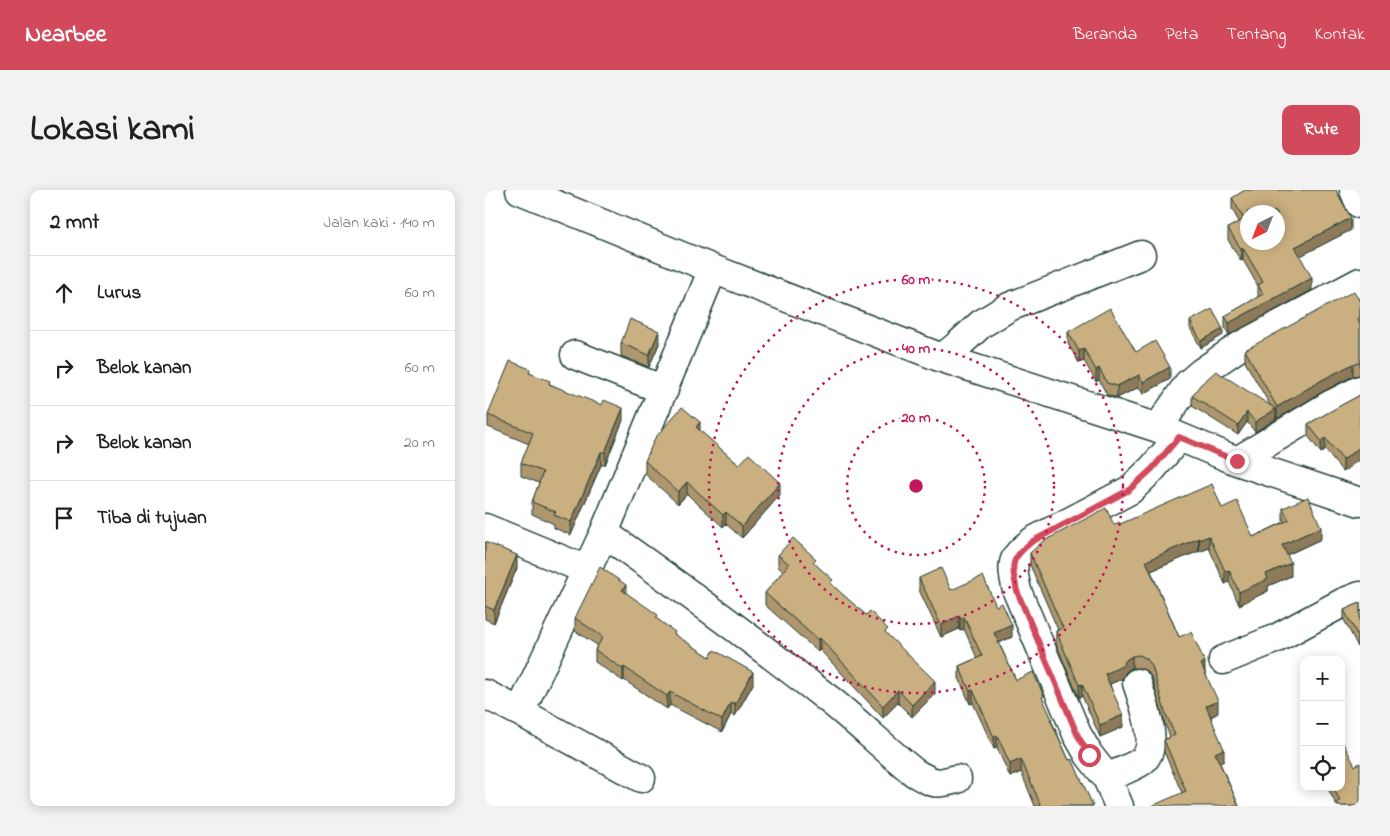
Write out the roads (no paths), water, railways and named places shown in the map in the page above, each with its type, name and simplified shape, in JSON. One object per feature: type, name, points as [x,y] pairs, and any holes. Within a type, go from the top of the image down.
[{"type":"street","points":[[520,190],[548,195],[713,269],[942,358],[1169,433],[1237,461],[1360,502]]},
{"type":"street","points":[[1354,190],[1360,204]]},
{"type":"street","points":[[942,358],[981,324],[1009,307],[1141,255]]},
{"type":"street","points":[[520,712],[604,534],[713,269]]},
{"type":"street","points":[[1119,806],[1107,778],[1089,755],[1077,734],[1017,591],[1013,566],[1014,560],[1033,541],[1129,490],[1152,469],[1169,433],[1188,384],[1201,372],[1240,346],[1360,282]]},
{"type":"street","points":[[575,355],[664,390]]},
{"type":"street","points":[[1237,461],[1330,405],[1360,390]]},
{"type":"street","points":[[485,528],[587,570]]},
{"type":"street","points":[[604,534],[689,593],[793,672],[915,773],[937,784],[957,779]]},
{"type":"street","points":[[1223,660],[1277,638],[1344,602],[1360,596]]},
{"type":"street","points":[[1107,778],[1142,761],[1148,754],[1152,740],[1145,705],[1137,683]]},
{"type":"street","points":[[485,694],[641,778]]}]
